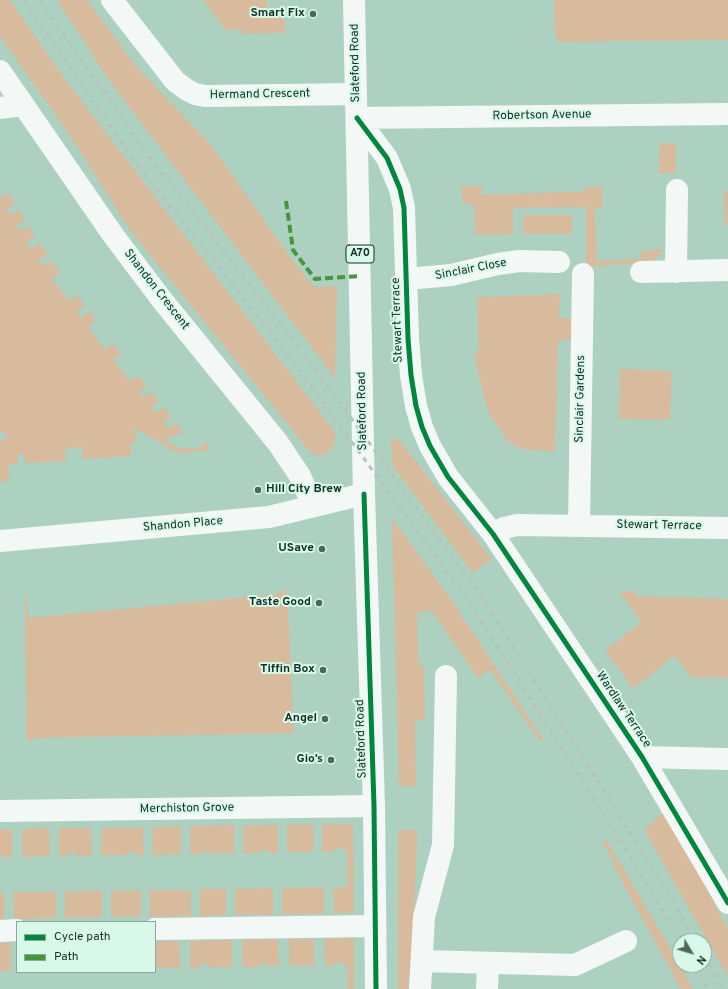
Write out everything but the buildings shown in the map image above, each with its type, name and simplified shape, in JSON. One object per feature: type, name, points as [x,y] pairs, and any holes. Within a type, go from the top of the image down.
[{"type":"street","name":"Hermand Crescent","points":[[112,0],[175,81],[195,94],[215,96],[356,94]]},
{"type":"street","name":"Slateford Road","points":[[354,0],[364,492],[374,806],[376,989]]},
{"type":"street","name":"Shandon Crescent","points":[[0,72],[122,247],[278,443],[297,471],[313,506]]},
{"type":"street","points":[[0,108],[22,105]]},
{"type":"street","name":"Robertson Avenue","points":[[357,118],[728,114]]},
{"type":"street","name":"Stewart Terrace","points":[[357,118],[387,158],[400,189],[404,208],[408,338],[411,375],[416,406],[422,427],[430,446],[448,477],[493,534],[504,528],[517,525],[579,524],[728,528]]},
{"type":"street","points":[[676,272],[677,190]]},
{"type":"street","name":"Sinclair Close","points":[[407,279],[451,275],[498,264],[519,261],[559,262]]},
{"type":"street","points":[[641,272],[728,270]]},
{"type":"street","name":"Sinclair Gardens","points":[[579,524],[583,274]]},
{"type":"street","name":"Shandon Place","points":[[0,541],[269,517],[364,492]]},
{"type":"street","name":"Wardlaw Terrace","points":[[493,534],[642,757],[728,903]]},
{"type":"street","points":[[420,989],[424,917],[443,845],[446,676]]},
{"type":"street","points":[[642,757],[728,759]]},
{"type":"street","name":"Merchiston Grove","points":[[0,811],[374,806]]},
{"type":"street","points":[[156,929],[375,926]]},
{"type":"street","points":[[0,931],[16,930]]},
{"type":"street","points":[[422,962],[575,965],[626,941]]},
{"type":"street","points":[[487,989],[488,963]]},
{"type":"shaded area","points":[[0,0],[10,0],[61,74],[335,432],[335,443],[329,452],[320,456],[311,453],[130,230],[69,134],[0,36]]},
{"type":"shaded area","points":[[57,0],[87,0],[135,65],[211,145],[290,257],[314,287],[337,286],[335,378],[110,82]]},
{"type":"shaded area","points":[[203,0],[266,0],[267,8],[281,7],[281,3],[284,3],[285,33],[242,34],[242,30],[226,30]]},
{"type":"shaded area","points":[[554,0],[728,0],[728,40],[556,42],[556,30],[554,30]]},
{"type":"shaded area","points":[[660,143],[676,143],[676,173],[659,173]]},
{"type":"shaded area","points":[[461,186],[482,186],[482,195],[586,191],[586,187],[602,186],[602,207],[595,208],[597,261],[641,259],[641,251],[664,249],[660,256],[649,262],[586,267],[586,207],[513,208],[513,234],[475,235],[474,204],[462,204]]},
{"type":"shaded area","points":[[724,191],[728,191],[728,225],[725,225]]},
{"type":"shaded area","points":[[8,192],[15,203],[7,210],[12,215],[18,209],[25,220],[16,226],[20,231],[29,226],[35,236],[26,242],[31,249],[40,243],[48,254],[39,260],[43,266],[52,261],[60,272],[52,279],[69,301],[77,295],[85,305],[76,312],[81,317],[89,311],[96,320],[88,327],[105,350],[113,343],[121,354],[113,360],[130,381],[138,376],[147,386],[139,392],[143,397],[151,391],[159,401],[151,407],[155,413],[163,407],[171,417],[164,422],[167,429],[177,423],[184,432],[164,439],[180,449],[201,447],[208,442],[209,450],[177,453],[135,428],[137,442],[130,443],[132,456],[83,459],[82,447],[65,449],[66,461],[25,463],[24,454],[18,454],[18,464],[11,464],[8,468],[10,481],[0,482],[0,440],[7,439],[6,432],[0,433],[0,196],[3,198]]},
{"type":"shaded area","points":[[523,215],[572,215],[572,234],[523,234]]},
{"type":"shaded area","points":[[560,294],[559,318],[573,318],[573,340],[558,340],[555,452],[522,449],[508,442],[489,413],[485,401],[474,354],[479,353],[477,297]]},
{"type":"shaded area","points":[[620,369],[672,371],[670,420],[619,419]]},
{"type":"shaded area","points":[[391,439],[399,440],[492,559],[473,573],[392,465]]},
{"type":"shaded area","points":[[392,518],[455,605],[543,739],[540,742],[490,669],[478,678],[432,611],[417,613],[419,666],[424,666],[425,720],[415,720],[416,787],[399,786]]},
{"type":"shaded area","points":[[287,590],[294,733],[33,738],[33,742],[30,742],[26,736],[25,594],[29,618],[278,594],[278,591]]},
{"type":"shaded area","points":[[622,591],[635,591],[635,596],[728,599],[728,678],[691,677],[675,656],[633,688],[605,650],[642,622],[620,593]]},
{"type":"shaded area","points":[[663,813],[692,861],[728,930],[728,977],[712,949],[712,933],[703,933],[644,830]]},
{"type":"shaded area","points":[[313,824],[314,852],[287,852],[287,825]]},
{"type":"shaded area","points":[[322,824],[353,824],[354,913],[334,913],[333,887],[347,887],[347,852],[341,848],[337,848],[334,852],[322,852]]},
{"type":"shaded area","points":[[234,825],[234,853],[211,854],[209,851],[204,851],[201,854],[190,854],[190,826]]},
{"type":"shaded area","points":[[278,825],[278,853],[270,853],[267,850],[262,850],[260,853],[243,853],[243,826]]},
{"type":"shaded area","points":[[181,826],[181,854],[153,855],[152,827]]},
{"type":"shaded area","points":[[143,827],[144,855],[135,855],[133,852],[128,852],[125,855],[101,855],[101,828]]},
{"type":"shaded area","points":[[49,828],[50,856],[22,857],[22,829]]},
{"type":"shaded area","points":[[59,828],[91,828],[92,856],[77,856],[74,852],[69,853],[67,856],[59,856]]},
{"type":"shaded area","points":[[0,829],[12,829],[12,857],[2,857],[0,854]]},
{"type":"shaded area","points":[[398,830],[417,830],[414,927],[408,989],[398,989]]},
{"type":"shaded area","points":[[606,839],[672,951],[672,973],[613,865],[615,864],[602,842]]},
{"type":"shaded area","points":[[324,887],[324,914],[282,914],[282,888]]},
{"type":"shaded area","points":[[273,888],[273,915],[235,915],[235,889]]},
{"type":"shaded area","points":[[200,889],[226,889],[226,915],[200,916]]},
{"type":"shaded area","points":[[141,890],[141,916],[111,917],[111,891]]},
{"type":"shaded area","points":[[150,890],[191,890],[191,916],[150,917]]},
{"type":"shaded area","points":[[65,891],[102,891],[102,917],[65,918]]},
{"type":"shaded area","points":[[4,892],[4,919],[0,919],[0,893]]},
{"type":"shaded area","points":[[13,892],[56,892],[56,918],[14,919]]},
{"type":"shaded area","points":[[354,938],[354,989],[348,989],[347,965],[337,962],[334,965],[325,966],[324,939]]},
{"type":"shaded area","points":[[278,939],[279,966],[268,966],[265,963],[258,967],[243,967],[242,940]]},
{"type":"shaded area","points":[[289,939],[314,939],[314,966],[289,966]]},
{"type":"shaded area","points":[[232,940],[232,967],[210,967],[207,964],[202,964],[200,968],[190,968],[190,941]]},
{"type":"shaded area","points":[[156,941],[179,941],[180,968],[156,968]]},
{"type":"shaded area","points":[[0,943],[11,943],[11,971],[0,971]]},
{"type":"shaded area","points":[[672,973],[684,973],[693,989],[681,989]]},
{"type":"railway","points":[[24,0],[134,161],[289,356],[471,605],[624,846],[675,933]]},
{"type":"railway","points":[[40,0],[145,152],[300,348],[481,596],[633,837],[691,933]]},
{"type":"railway","points":[[712,969],[723,989]]},
{"type":"railway","points":[[699,973],[708,989]]},
{"type":"marked path","points":[[286,201],[293,250],[315,279],[360,276]]},
{"type":"cycle path","points":[[357,118],[387,158],[400,189],[404,208],[408,339],[411,375],[416,406],[422,427],[430,446],[448,477],[493,534],[642,757],[728,903]]},
{"type":"cycle path","points":[[364,494],[374,806],[376,989]]},
{"type":"place","name":"Smart Fix","points":[[313,14]]},
{"type":"place","name":"Hill City Brew","points":[[258,490]]},
{"type":"place","name":"USave","points":[[322,549]]},
{"type":"place","name":"Taste Good","points":[[319,603]]},
{"type":"place","name":"Tiffin Box","points":[[323,670]]},
{"type":"place","name":"Angel","points":[[325,719]]},
{"type":"place","name":"Gio’s","points":[[331,760]]}]
